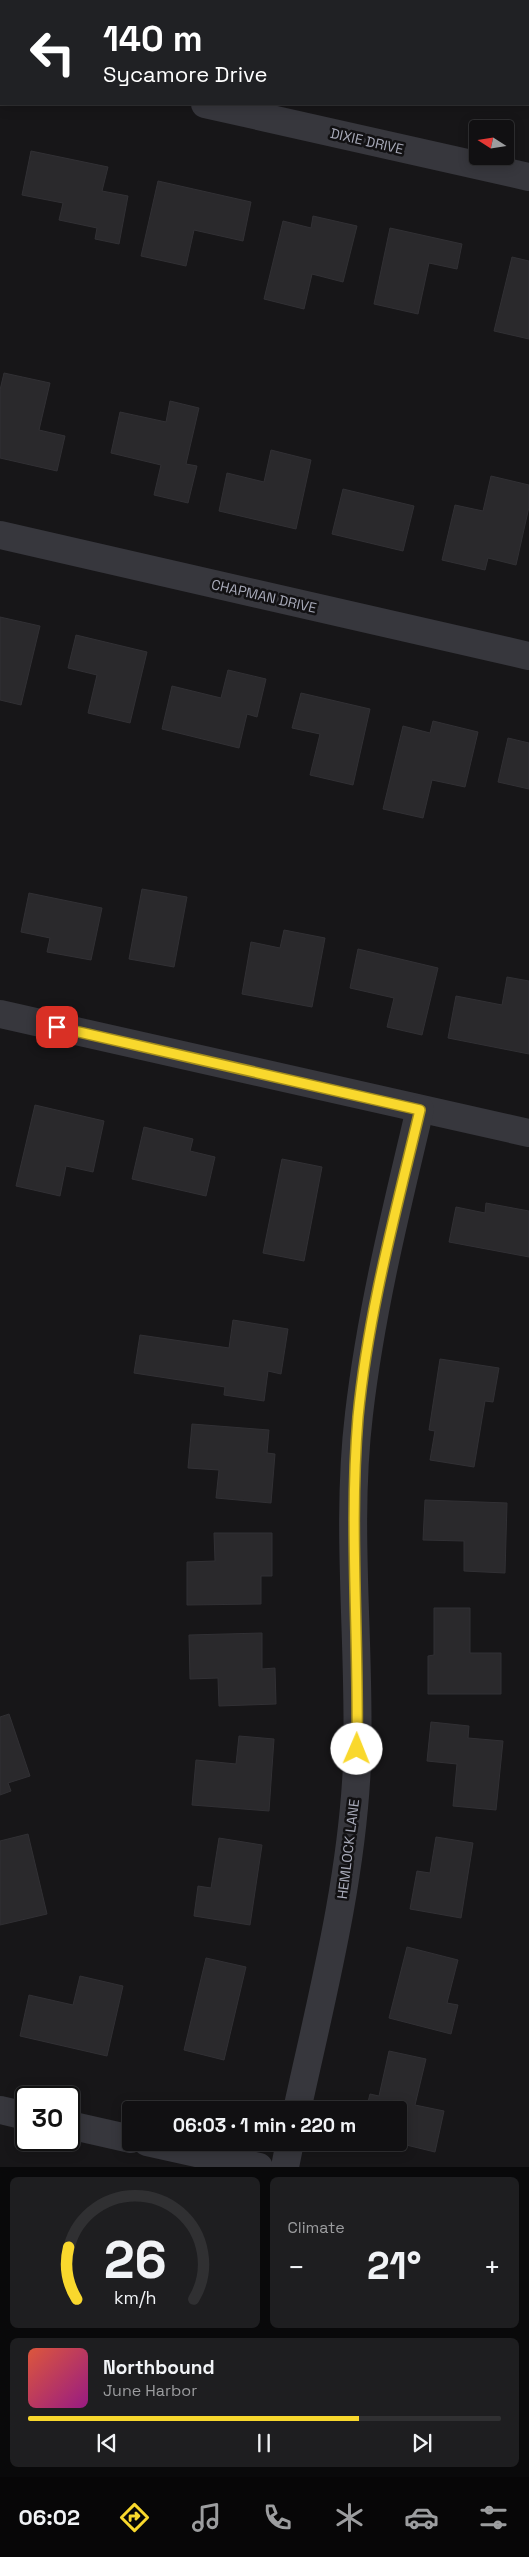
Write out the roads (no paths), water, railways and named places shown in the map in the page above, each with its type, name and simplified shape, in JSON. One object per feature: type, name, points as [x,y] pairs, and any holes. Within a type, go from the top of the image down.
[{"type":"street","name":"DIXIE DRIVE","points":[[209,105],[529,177]]},
{"type":"street","name":"CHAPMAN DRIVE","points":[[0,535],[529,656]]},
{"type":"street","points":[[0,1014],[529,1133]]},
{"type":"street","name":"HEMLOCK LANE","points":[[299,2101],[341,1907],[357,1767],[358,1678],[353,1489],[359,1415],[375,1303],[420,1110]]},
{"type":"street","points":[[0,2110],[15,2113]]},
{"type":"street","points":[[80,2127],[122,2137]]},
{"type":"street","points":[[187,2151],[259,2167]]},
{"type":"street","points":[[285,2167],[288,2151]]}]
